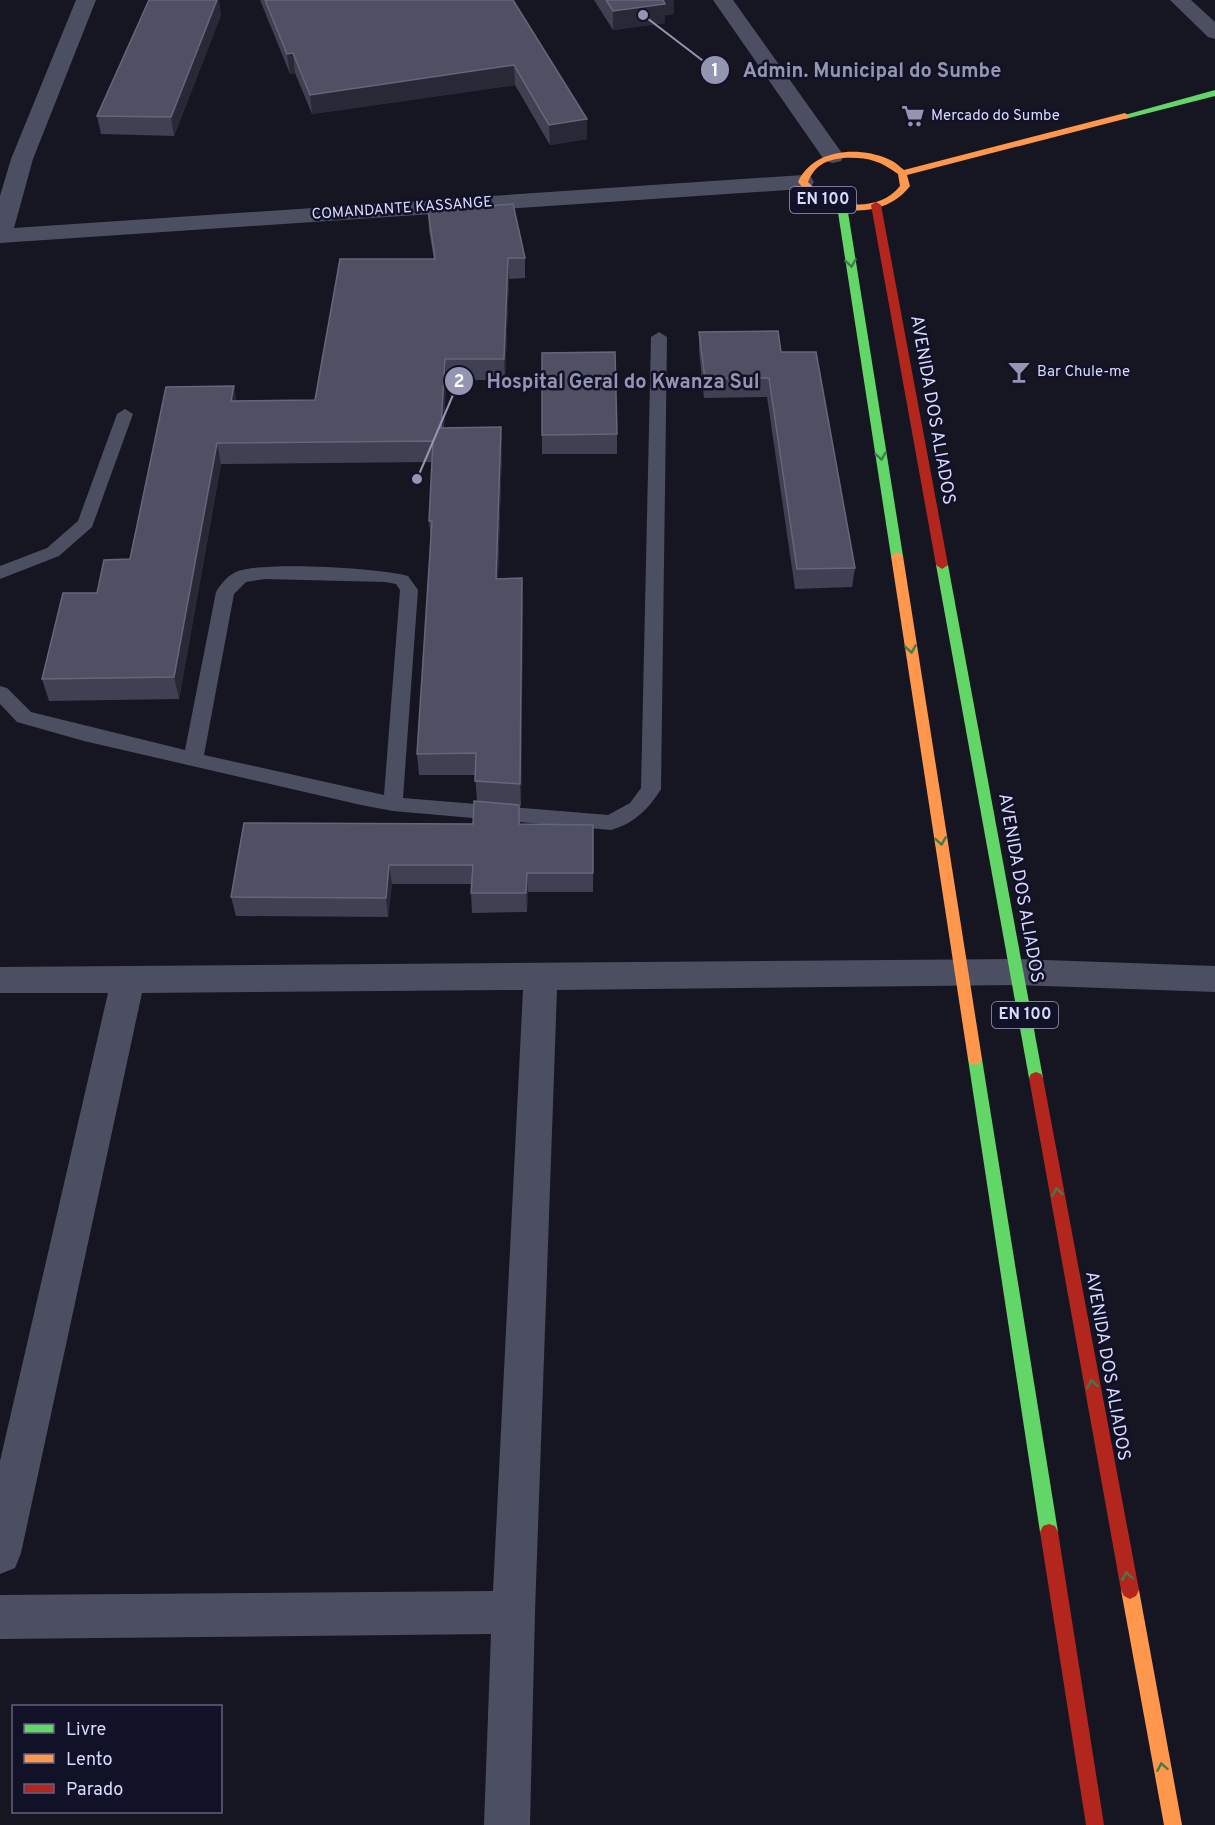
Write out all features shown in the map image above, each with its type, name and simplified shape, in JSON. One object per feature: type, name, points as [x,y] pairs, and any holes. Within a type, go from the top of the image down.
[{"type":"main road","points":[[902,173],[1215,93]]},
{"type":"main road","name":"EN 100","points":[[861,155],[886,161],[902,173],[905,186],[896,198],[876,205],[842,206],[825,201],[812,193],[803,182],[805,172],[815,162],[833,156],[861,155]]},
{"type":"main road","name":"AVENIDA DOS ALIADOS","points":[[876,205],[1173,1825]]},
{"type":"main road","name":"EN 100","points":[[842,206],[1095,1825]]},
{"type":"street","points":[[0,236],[11,159],[86,0]]},
{"type":"street","points":[[723,0],[833,156]]},
{"type":"street","points":[[1180,0],[1215,33]]},
{"type":"street","name":"COMANDANTE KASSANGE","points":[[0,236],[803,182]]},
{"type":"street","points":[[0,980],[1017,972],[1215,979]]},
{"type":"street","points":[[507,1825],[513,1612],[542,977]]},
{"type":"street","points":[[0,1553],[128,979]]},
{"type":"street","points":[[0,1617],[513,1612]]},
{"type":"lane","points":[[0,693],[24,717],[84,734],[393,804],[611,823],[637,808],[651,789],[659,337]]},
{"type":"lane","points":[[0,573],[53,552],[86,523],[125,414]]},
{"type":"lane","points":[[193,760],[225,592],[240,577],[265,573],[385,576],[402,580],[409,590],[393,804]]},
{"type":"building","points":[[149,0],[217,0],[171,117],[97,116]]},
{"type":"building","points":[[265,0],[513,0],[587,119],[549,125],[514,65],[310,95],[293,53],[287,54]]},
{"type":"building","points":[[606,0],[663,0],[665,4],[613,11]]},
{"type":"building","points":[[513,204],[525,258],[508,258],[504,359],[445,359],[441,428],[501,427],[496,579],[522,578],[520,784],[475,781],[476,753],[417,754],[432,521],[429,521],[433,441],[217,443],[174,677],[42,679],[63,593],[97,593],[104,560],[130,559],[166,387],[234,386],[231,401],[315,400],[340,259],[435,259],[428,210]]},
{"type":"building","points":[[778,331],[781,352],[816,352],[855,568],[797,569],[769,378],[705,379],[699,332]]},
{"type":"building","points":[[615,352],[617,434],[542,435],[542,353]]},
{"type":"building","points":[[474,801],[519,805],[519,824],[593,825],[593,873],[527,873],[526,893],[471,893],[473,865],[389,865],[386,898],[231,897],[244,823],[473,824]]},
{"type":"traffic: fast","points":[[1125,116],[1215,93]]},
{"type":"traffic: fast","points":[[842,206],[897,556]]},
{"type":"traffic: fast","points":[[942,565],[1036,1078]]},
{"type":"traffic: fast","points":[[975,1059],[1049,1532]]},
{"type":"traffic: slow","points":[[902,173],[1125,116]]},
{"type":"traffic: slow","points":[[861,155],[886,161],[902,173],[905,186],[898,195],[878,205],[853,207],[830,202],[817,196],[803,182],[812,166],[826,158],[861,155]]},
{"type":"traffic: slow","points":[[897,556],[975,1059]]},
{"type":"traffic: slow","points":[[1130,1590],[1173,1825]]},
{"type":"traffic: jam","points":[[876,205],[942,565]]},
{"type":"traffic: jam","points":[[1036,1078],[1130,1590]]},
{"type":"traffic: jam","points":[[1049,1532],[1095,1825]]},
{"type":"place","name":"Admin. Municipal do Sumbe","points":[[643,15]]},
{"type":"place","name":"Mercado do Sumbe","points":[[913,116]]},
{"type":"place","name":"Bar Chule-me","points":[[1019,372]]},
{"type":"place","name":"Hospital Geral do Kwanza Sul","points":[[417,479]]}]
